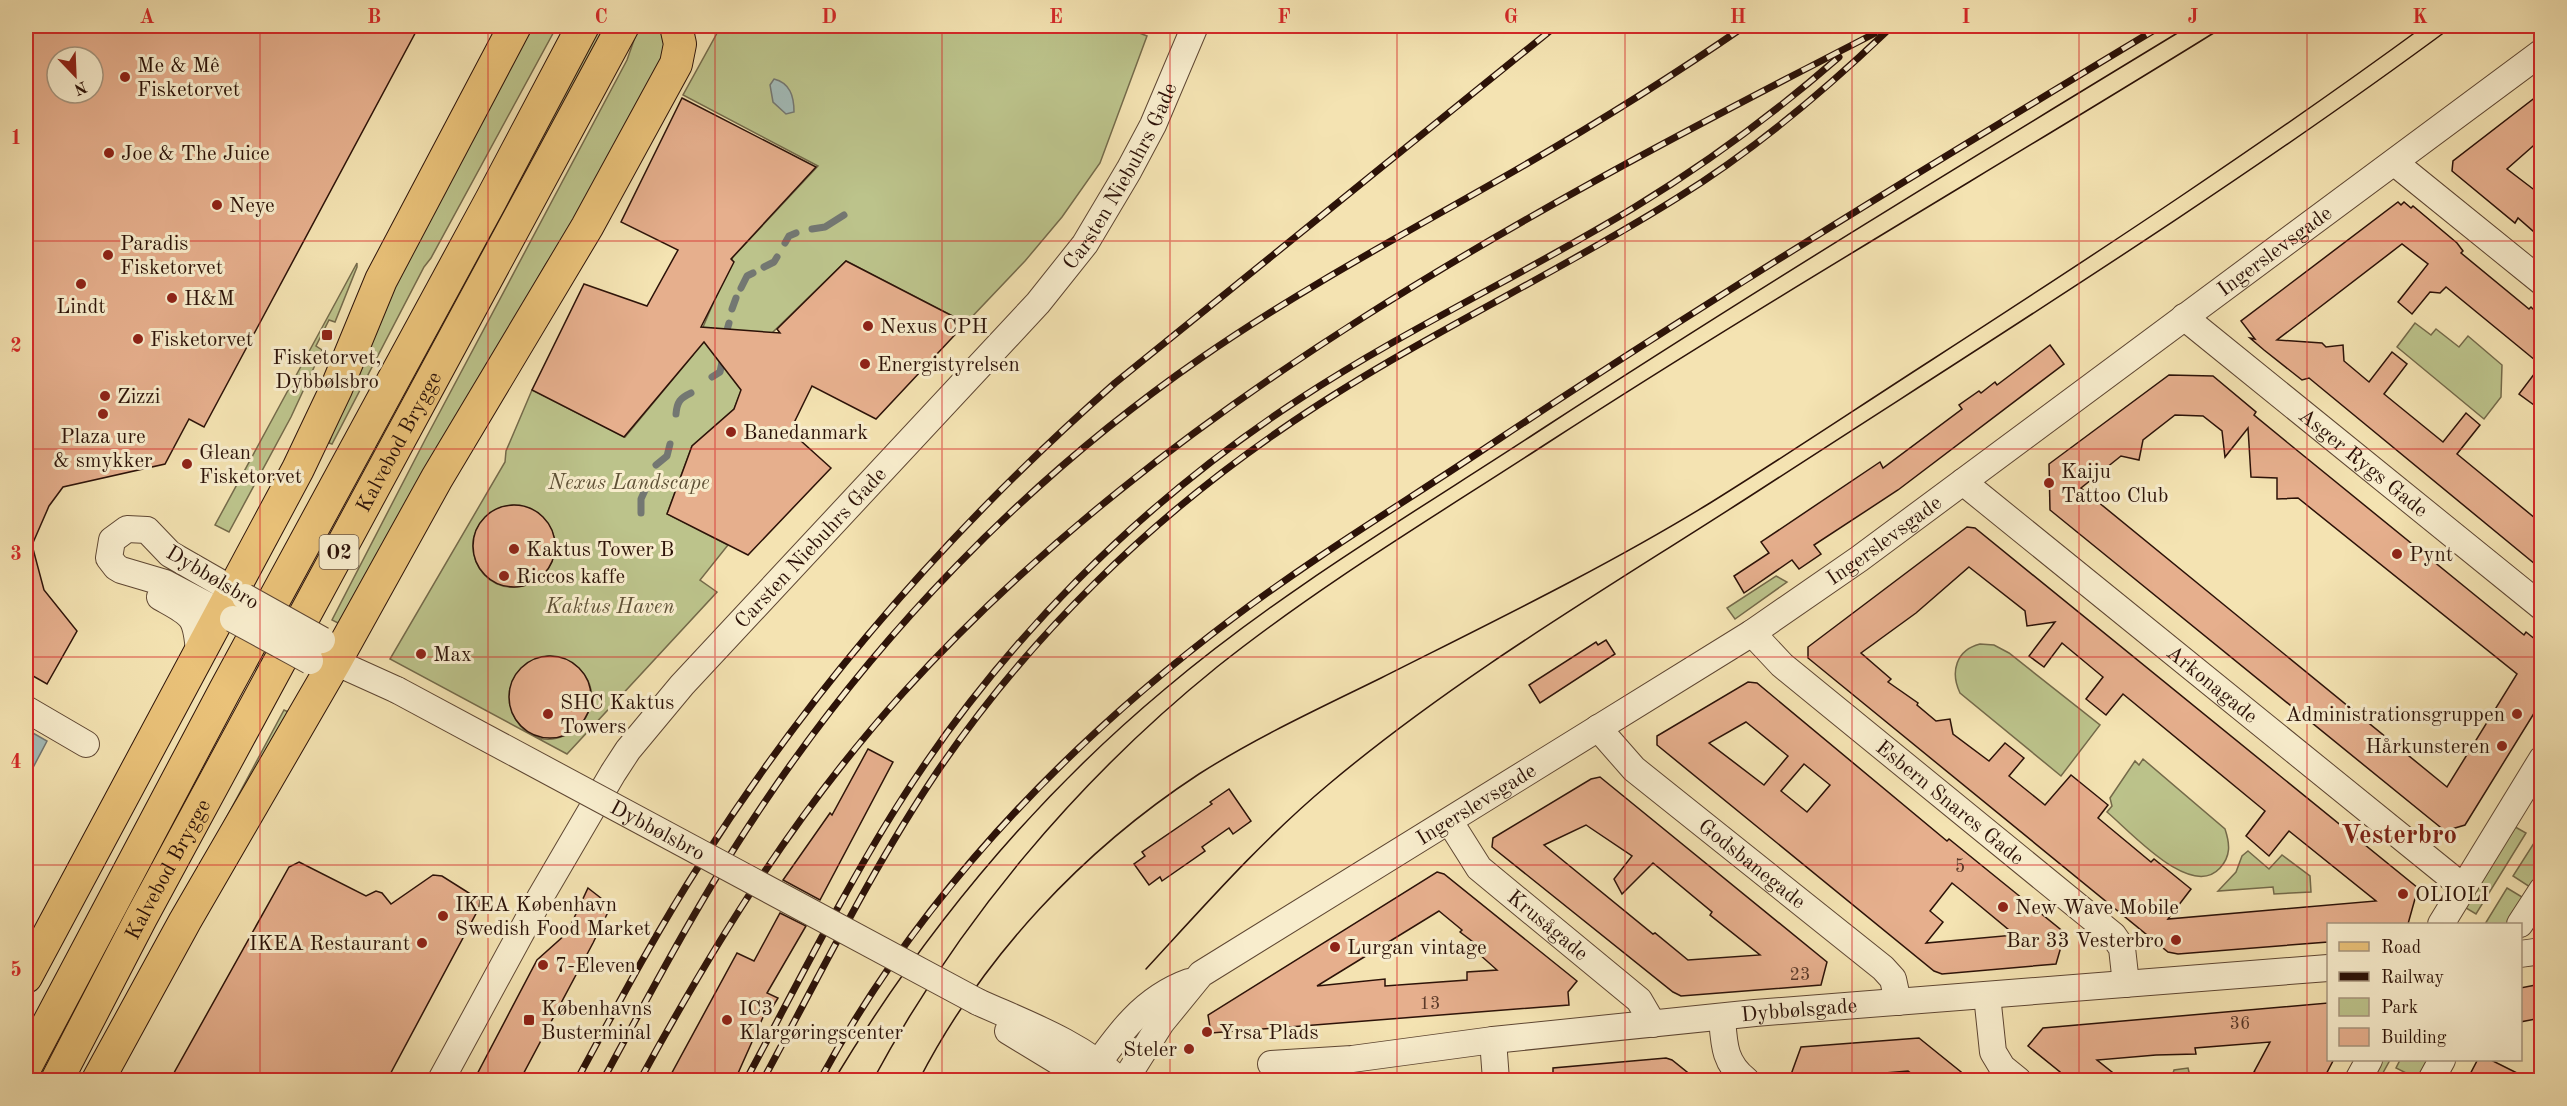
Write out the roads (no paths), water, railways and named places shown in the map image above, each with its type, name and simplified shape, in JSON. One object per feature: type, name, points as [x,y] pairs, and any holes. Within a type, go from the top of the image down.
[{"type":"main road","points":[[26,977],[199,652],[233,605],[336,389],[381,280],[515,26]]},
{"type":"main road","name":"Kalvebod Brygge","points":[[26,1066],[219,700],[583,26]]},
{"type":"main road","name":"Kalvebod Brygge","points":[[57,1080],[141,918],[623,26]]},
{"type":"main road","points":[[98,1080],[184,921],[322,654],[437,478],[587,227],[676,64],[680,44],[676,26]]},
{"type":"street","name":"Carsten Niebuhrs Gade","points":[[441,1080],[541,896],[628,750],[682,685],[1038,303],[1085,244],[1147,139],[1195,26]]},
{"type":"street","name":"Ingerslevsgade","points":[[1125,1080],[1161,1023],[1195,980],[1222,959],[1450,822],[1752,633],[1859,559],[2395,163],[2541,52]]},
{"type":"street","points":[[2395,163],[2541,282]]},
{"type":"street","name":"Asger Rygs Gade","points":[[2184,317],[2541,607]]},
{"type":"street","name":"Arkonagade","points":[[1963,482],[2463,887]]},
{"type":"street","name":"Dybbølsbro","points":[[199,652],[194,619],[179,607],[131,583],[109,558],[112,540],[128,529],[142,528],[152,534],[170,554],[233,605],[322,654],[397,690],[978,1002],[1069,1044],[1097,1074],[1119,1080]]},
{"type":"street","name":"Dybbølsbro","points":[[116,567],[233,605]]},
{"type":"street","name":"Esbern Snares Gade","points":[[1752,633],[1782,666],[2114,936],[2122,948],[2126,984]]},
{"type":"street","points":[[26,710],[86,744]]},
{"type":"street","name":"Godsbanegade","points":[[1598,728],[1634,769],[1883,968],[1893,979],[1898,1002]]},
{"type":"street","points":[[2442,923],[2541,759]]},
{"type":"street","name":"Krusågade","points":[[1450,822],[1479,868],[1639,1000],[1653,1024]]},
{"type":"street","points":[[2521,923],[2541,890]]},
{"type":"street","points":[[2522,954],[2541,951]]},
{"type":"street","name":"Dybbølsgade","points":[[1271,1064],[1352,1059],[1493,1040],[1722,1017],[2327,968]]},
{"type":"street","name":"Ingerslevsgade","points":[[1097,1074],[1127,1025],[1168,990],[1195,980]]},
{"type":"street","points":[[1987,995],[1993,1052],[2002,1067],[2018,1080]]},
{"type":"street","points":[[1722,1017],[1729,1062],[1733,1070],[1746,1080]]},
{"type":"street","points":[[1493,1040],[1496,1080]]},
{"type":"street","points":[[2358,1080],[2368,1061]]},
{"type":"street","points":[[2431,1080],[2441,1061]]},
{"type":"water","points":[[774,79],[784,84],[790,91],[794,112],[786,114],[773,102],[770,85]]},
{"type":"water","points":[[26,729],[47,741],[26,781]]},
{"type":"waterway","points":[[812,229],[825,227],[844,215]]},
{"type":"waterway","points":[[785,243],[789,236],[796,233]]},
{"type":"waterway","points":[[764,267],[774,262],[777,257]]},
{"type":"waterway","points":[[741,288],[747,276],[753,273]]},
{"type":"waterway","points":[[732,309],[736,298]]},
{"type":"waterway","points":[[725,337],[729,323]]},
{"type":"waterway","points":[[712,377],[720,372],[723,357]]},
{"type":"waterway","points":[[676,414],[680,401],[691,393]]},
{"type":"waterway","points":[[656,465],[667,456],[670,444]]},
{"type":"waterway","points":[[641,513],[641,499],[646,488]]},
{"type":"tram line","points":[[834,1080],[905,972],[983,871],[1025,823],[1116,732],[1210,653],[1351,552],[1625,376],[1866,224],[2189,26]]},
{"type":"tram line","points":[[873,1080],[906,1022],[943,965],[982,910],[1024,857],[1116,757],[1217,667],[1338,579],[1633,388],[2225,26]]},
{"type":"tram line","points":[[919,1080],[973,991],[1039,909],[1115,836],[1156,804],[1221,760],[1266,735],[1547,594],[1710,503],[2179,197],[2424,26]]},
{"type":"tram line","points":[[1146,969],[1234,874],[1304,805],[1379,743],[1431,705],[1539,631],[2022,321],[2196,206],[2453,26]]},
{"type":"railway","points":[[577,1080],[667,917],[744,797],[839,670],[943,550],[999,492],[1115,383],[1556,26]]},
{"type":"railway","points":[[603,1080],[714,882],[754,818],[800,752],[901,626],[1013,510],[1136,405],[1239,332],[1574,136],[1745,26]]},
{"type":"railway","points":[[640,1080],[698,978],[760,879],[793,830],[864,738],[903,693],[1007,587],[1120,490],[1240,400],[1365,316],[1494,238],[1625,164],[1889,26]]},
{"type":"railway","points":[[820,1080],[859,1013],[903,948],[950,886],[1001,827],[1112,717],[1233,618],[1331,549],[1745,280],[2161,26]]},
{"type":"railway","points":[[763,1080],[868,885],[937,772],[972,723],[1051,629],[1138,542],[1233,464],[1330,397],[1428,339],[1628,228],[1733,161],[1786,120],[1886,32]]},
{"type":"railway","points":[[746,1080],[858,872],[898,805],[938,745],[1028,632],[1130,530],[1185,483],[1242,439],[1301,398],[1383,348],[1593,232],[1662,190],[1740,136],[1839,57]]},
{"type":"place","name":"Me & Mê Fisketorvet","points":[[125,77]]},
{"type":"place","name":"Joe & The Juice","points":[[109,153]]},
{"type":"place","name":"Neye","points":[[217,205]]},
{"type":"place","name":"Paradis Fisketorvet","points":[[108,255]]},
{"type":"place","name":"Lindt","points":[[81,284]]},
{"type":"place","name":"H&M","points":[[172,298]]},
{"type":"place","name":"Nexus CPH","points":[[868,326]]},
{"type":"place","name":"Fisketorvet, Dybbølsbro","points":[[327,335]]},
{"type":"place","name":"Fisketorvet","points":[[138,339]]},
{"type":"place","name":"Energistyrelsen","points":[[865,364]]},
{"type":"place","name":"Zizzi","points":[[105,396]]},
{"type":"place","name":"Plaza ure & smykker","points":[[103,414]]},
{"type":"place","name":"Banedanmark","points":[[731,432]]},
{"type":"place","name":"Glean Fisketorvet","points":[[187,464]]},
{"type":"place","name":"Kaiju Tattoo Club","points":[[2049,483]]},
{"type":"place","name":"Kaktus Tower B","points":[[514,549]]},
{"type":"place","name":"Pynt","points":[[2397,554]]},
{"type":"place","name":"Riccos kaffe","points":[[504,576]]},
{"type":"place","name":"Max","points":[[421,654]]},
{"type":"place","name":"SHC Kaktus Towers","points":[[548,714]]},
{"type":"place","name":"Administrationsgruppen","points":[[2517,714]]},
{"type":"place","name":"Hårkunsteren","points":[[2502,746]]},
{"type":"place","name":"OLIOLI","points":[[2403,894]]},
{"type":"place","name":"New Wave Mobile","points":[[2003,907]]},
{"type":"place","name":"IKEA København Swedish Food Market","points":[[443,916]]},
{"type":"place","name":"Bar 33 Vesterbro","points":[[2176,940]]},
{"type":"place","name":"IKEA Restaurant","points":[[422,943]]},
{"type":"place","name":"Lurgan vintage","points":[[1335,947]]},
{"type":"place","name":"7-Eleven","points":[[543,965]]},
{"type":"place","name":"Københavns Busterminal","points":[[529,1020]]},
{"type":"place","name":"IC3 Klargøringscenter","points":[[727,1020]]},
{"type":"place","name":"Yrsa Plads","points":[[1207,1032]]},
{"type":"place","name":"Steler","points":[[1189,1049]]},
{"type":"district","name":"Vesterbro","points":[[2399,834]]},
{"type":"park label","name":"Nexus Landscape","points":[[629,482]]},
{"type":"park label","name":"Kaktus Haven","points":[[610,606]]}]
